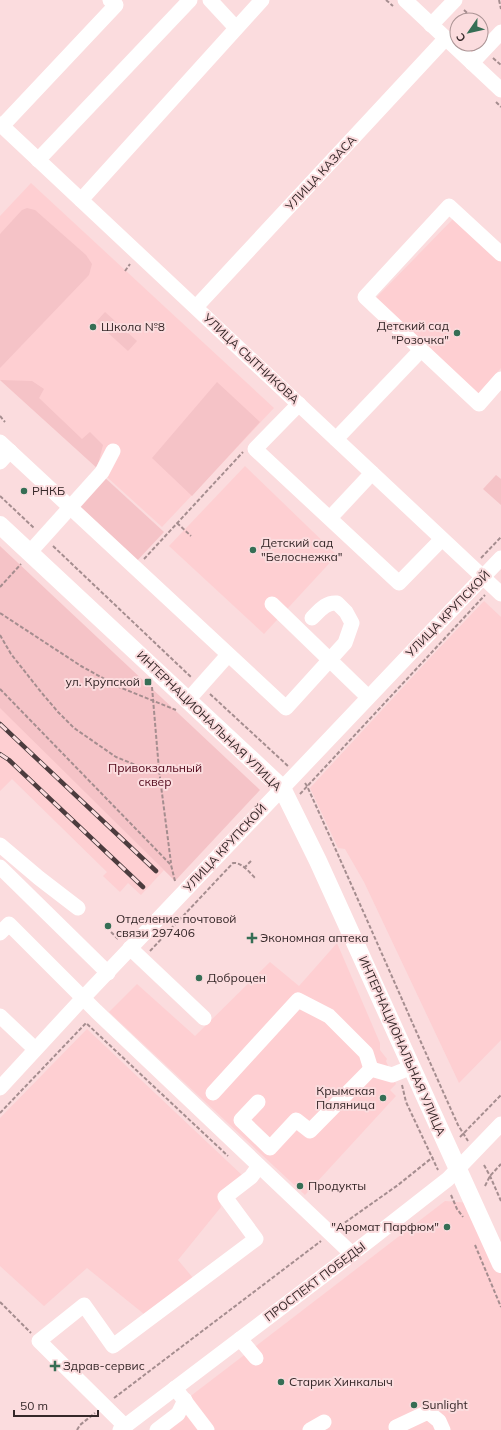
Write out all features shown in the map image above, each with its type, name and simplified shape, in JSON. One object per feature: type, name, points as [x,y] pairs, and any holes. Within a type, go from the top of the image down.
[{"type":"main road","name":"ИНТЕРНАЦИОНАЛЬНАЯ УЛИЦА","points":[[0,524],[26,558],[183,706],[282,788],[318,861],[501,1262]]},
{"type":"street","points":[[38,160],[190,0]]},
{"type":"street","points":[[210,0],[236,28]]},
{"type":"street","points":[[81,200],[262,0]]},
{"type":"street","points":[[405,0],[501,90]]},
{"type":"street","points":[[431,25],[455,0]]},
{"type":"street","points":[[1,125],[115,2]]},
{"type":"street","points":[[472,63],[501,32]]},
{"type":"street","name":"УЛИЦА КАЗАСА","points":[[196,307],[446,38]]},
{"type":"street","name":"УЛИЦА СЫТНИКОВА","points":[[1,125],[501,594]]},
{"type":"street","points":[[501,254],[449,206],[365,298],[479,404],[501,379]]},
{"type":"street","points":[[336,439],[421,350]]},
{"type":"street","points":[[299,404],[255,449],[399,583],[442,538]]},
{"type":"street","points":[[3,451],[71,508],[286,708],[345,643],[352,623],[346,612],[337,603],[331,603],[322,607],[312,618]]},
{"type":"street","points":[[26,558],[102,472],[113,452]]},
{"type":"street","points":[[330,518],[372,473]]},
{"type":"street","name":"УЛИЦА КРУПСКОЙ","points":[[0,1088],[108,973],[126,945],[282,788],[501,558]]},
{"type":"street","points":[[272,604],[368,697]]},
{"type":"street","points":[[183,706],[228,655]]},
{"type":"street","points":[[0,845],[78,908]]},
{"type":"street","points":[[0,867],[108,973]]},
{"type":"street","points":[[0,933],[8,924],[83,998],[352,1254]]},
{"type":"street","points":[[126,945],[204,1018]]},
{"type":"street","points":[[213,1093],[298,1000],[329,1016],[366,1053],[371,1069]]},
{"type":"street","points":[[0,1016],[35,1049]]},
{"type":"street","points":[[371,1069],[392,1074],[412,1067]]},
{"type":"street","points":[[258,1102],[241,1120],[270,1148],[296,1120],[310,1131],[371,1069]]},
{"type":"street","name":"ПРОСПЕКТ ПОБЕДЫ","points":[[122,1428],[352,1254],[448,1179],[501,1124]]},
{"type":"street","points":[[122,1428],[104,1406],[39,1341],[84,1305],[113,1346],[256,1239],[225,1197],[251,1177],[259,1166]]},
{"type":"street","points":[[240,1339],[256,1358]]},
{"type":"street","points":[[176,1388],[208,1430]]},
{"type":"street","points":[[157,1430],[178,1414],[185,1400]]},
{"type":"street","points":[[397,1430],[396,1427],[428,1412],[439,1421],[443,1430]]},
{"type":"street","points":[[310,1430],[324,1422]]},
{"type":"path","points":[[499,0],[501,8]]},
{"type":"path","points":[[125,271],[130,264]]},
{"type":"path","points":[[0,416],[5,422]]},
{"type":"path","points":[[136,568],[247,448]]},
{"type":"path","points":[[177,523],[191,536]]},
{"type":"path","points":[[0,587],[26,558]]},
{"type":"path","points":[[0,613],[81,666],[119,687],[152,702],[183,706]]},
{"type":"path","points":[[0,635],[11,654],[41,692],[74,728],[116,757],[138,766],[159,770]]},
{"type":"path","points":[[152,684],[152,702],[159,770],[171,865],[176,884]]},
{"type":"path","points":[[0,689],[171,865]]},
{"type":"path","points":[[244,868],[251,861]]},
{"type":"path","points":[[142,959],[231,865],[236,862],[256,879]]},
{"type":"path","points":[[111,932],[126,945]]},
{"type":"path","points":[[0,1113],[86,1023],[228,1156]]},
{"type":"path","points":[[402,1085],[406,1102],[433,1157],[438,1171]]},
{"type":"path","points":[[460,1137],[501,1095]]},
{"type":"path","points":[[77,1430],[80,1425],[104,1406],[330,1234],[398,1185],[436,1154]]},
{"type":"path","points":[[484,1186],[490,1176],[501,1164]]},
{"type":"path","points":[[484,1166],[501,1201]]},
{"type":"path","points":[[451,1195],[457,1209],[464,1218]]},
{"type":"path","points":[[472,1238],[501,1307]]},
{"type":"path","points":[[0,1302],[39,1341]]},
{"type":"shaded area","name":"Школа №8","points":[[31,183],[274,408],[162,527],[0,380],[0,216]]},
{"type":"shaded area","name":"Детский сад \"Розочка\"","points":[[454,218],[501,261],[501,368],[477,395],[376,298]]},
{"type":"shaded area","name":"Детский сад \"Белоснежка\"","points":[[245,466],[337,555],[264,634],[169,546]]},
{"type":"shaded area","points":[[484,601],[501,617],[501,1040],[459,1083],[364,882],[345,849],[338,848],[310,788]]},
{"type":"shaded area","points":[[0,707],[164,870],[141,895],[128,883],[120,892],[103,876],[107,872],[12,779],[0,791]]},
{"type":"shaded area","points":[[337,943],[380,1043],[380,1050],[387,1059],[386,1061],[396,1084],[390,1090],[396,1096],[305,1195],[109,1012],[137,984],[195,1036],[270,962],[299,986]]},
{"type":"shaded area","points":[[87,1029],[244,1177],[217,1194],[221,1207],[178,1260],[193,1278],[144,1314],[87,1268],[44,1306],[0,1266],[0,1118]]},
{"type":"shaded area","points":[[445,1201],[471,1203],[501,1271],[501,1430],[211,1430],[188,1398]]},
{"type":"shaded area","points":[[183,1405],[202,1430],[149,1430]]},
{"type":"green space","points":[[27,208],[35,210],[86,255],[92,264],[89,275],[0,368],[0,234],[22,210]]},
{"type":"green space","points":[[105,312],[137,341],[128,351],[96,322]]},
{"type":"green space","points":[[0,380],[32,381],[44,389],[39,398],[82,439],[90,432],[103,445],[97,468]]},
{"type":"green space","points":[[217,382],[260,422],[192,496],[152,458]]},
{"type":"green space","points":[[496,475],[501,479],[501,505],[483,489]]},
{"type":"green space","points":[[103,476],[164,532],[134,564],[75,508]]},
{"type":"green space","name":"Привокзальный сквер","points":[[0,546],[260,790],[175,881],[0,708]]},
{"type":"railway","points":[[0,724],[156,871]]},
{"type":"railway","points":[[0,754],[9,760],[143,887]]},
{"type":"place","name":"Школа №8","points":[[93,327]]},
{"type":"place","name":"Детский сад \"Розочка\"","points":[[457,333]]},
{"type":"place","name":"РНКБ","points":[[24,491]]},
{"type":"place","name":"Детский сад \"Белоснежка\"","points":[[253,550]]},
{"type":"place","name":"ул. Крупской","points":[[148,682]]},
{"type":"place","name":"Отделение почтовой связи 297406","points":[[108,926]]},
{"type":"place","name":"Экономная аптека","points":[[252,938]]},
{"type":"place","name":"Доброцен","points":[[199,978]]},
{"type":"place","name":"Крымская Паляница","points":[[383,1098]]},
{"type":"place","name":"Продукты","points":[[300,1186]]},
{"type":"place","name":"\"Аромат Парфюм\"","points":[[447,1227]]},
{"type":"place","name":"Здрав-сервис","points":[[55,1366]]},
{"type":"place","name":"Старик Хинкалыч","points":[[281,1382]]},
{"type":"place","name":"Sunlight","points":[[414,1405]]}]
